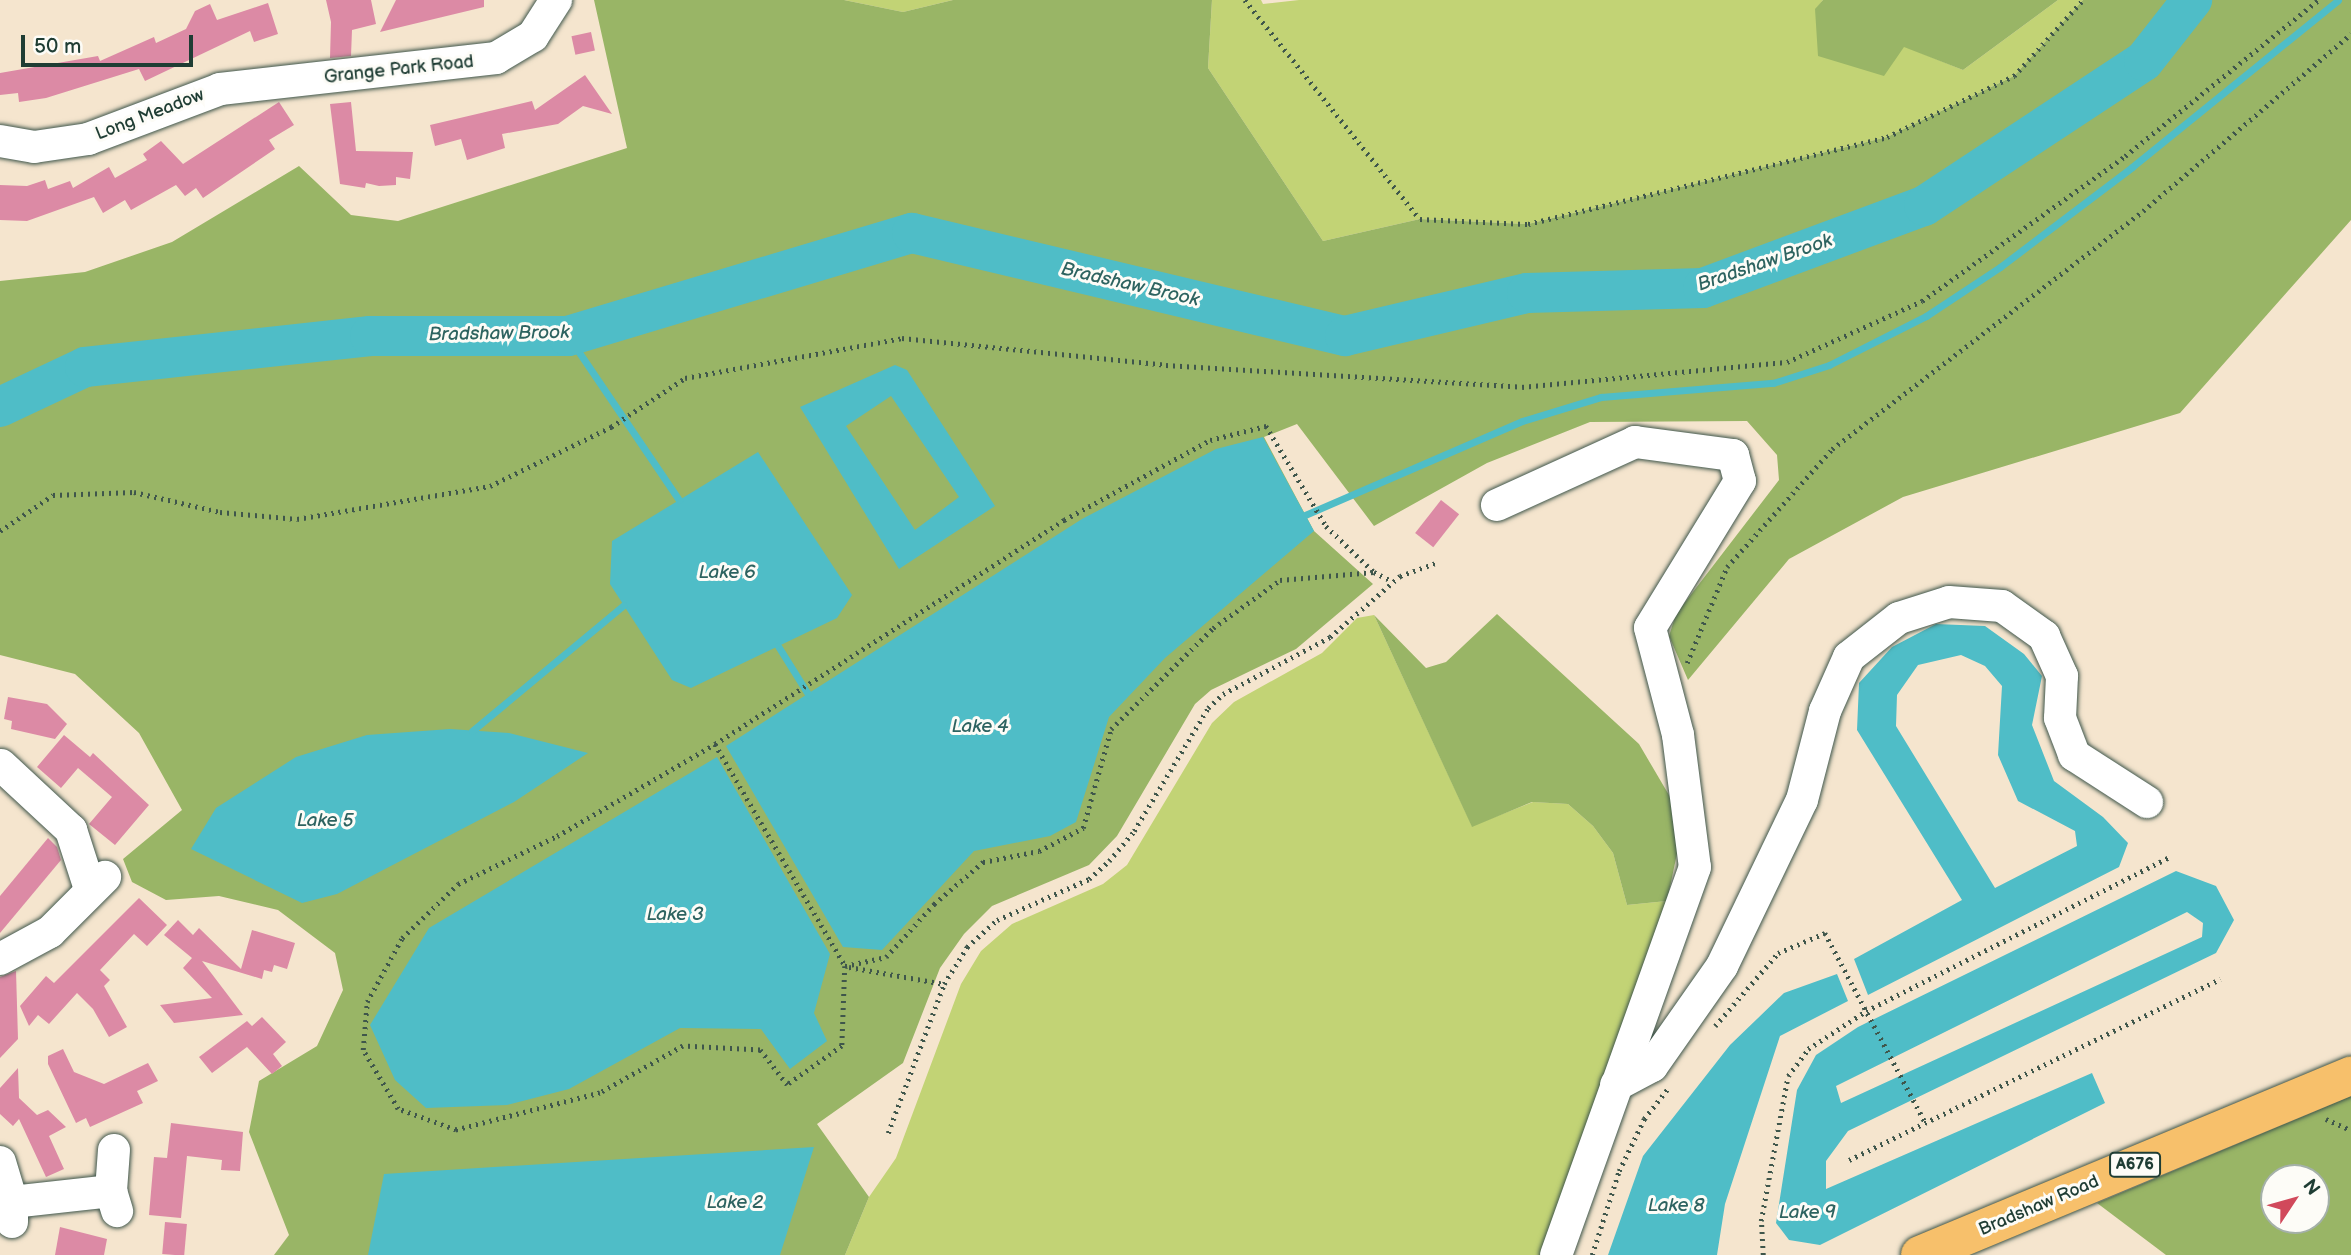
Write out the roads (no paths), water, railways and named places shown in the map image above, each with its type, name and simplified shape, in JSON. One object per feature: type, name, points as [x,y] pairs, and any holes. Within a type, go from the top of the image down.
[{"type":"main road","name":"Bradshaw Road","points":[[1920,1255],[2351,1076]]},
{"type":"street","name":"Grange Park Road","points":[[300,81],[496,58],[533,36],[556,0]]},
{"type":"street","name":"Long Meadow","points":[[0,141],[34,147],[88,139],[220,89],[300,81]]},
{"type":"street","points":[[1497,505],[1635,442],[1733,455],[1740,481],[1650,628],[1678,735],[1695,867],[1556,1255]]},
{"type":"street","points":[[1616,1085],[1652,1066],[1722,966],[1802,800],[1825,711],[1849,657],[1899,618],[1949,602],[2002,606],[2044,636],[2062,676],[2060,718],[2074,755],[2147,802]]},
{"type":"street","points":[[0,959],[50,932],[99,882],[71,830],[5,760]]},
{"type":"street","points":[[0,1162],[12,1212],[114,1202],[114,1150]]},
{"type":"water","points":[[895,365],[907,370],[995,506],[899,569],[800,407]],"holes":[[[891,396],[959,497],[915,530],[846,426]]]},
{"type":"water","name":"Lake 4","points":[[1263,437],[1314,531],[1165,658],[1109,717],[1076,822],[1050,836],[974,851],[882,950],[843,947],[726,746],[1082,519],[1216,449]]},
{"type":"water","name":"Lake 6","points":[[758,452],[852,595],[837,618],[691,688],[672,680],[610,584],[612,541]]},
{"type":"water","points":[[1936,624],[1985,626],[2024,654],[2042,676],[2032,725],[2054,781],[2103,817],[2128,843],[2119,867],[1868,995],[1854,959],[1962,900],[1857,730],[1859,683],[1892,647]],"holes":[[[1961,655],[1985,666],[2002,686],[1998,755],[2018,801],[2075,831],[2077,846],[1995,888],[1896,726],[1897,695],[1918,665]]]},
{"type":"water","name":"Lake 5","points":[[450,729],[509,733],[588,753],[514,802],[337,894],[302,903],[191,849],[216,808],[296,757],[367,735]]},
{"type":"water","name":"Lake 3","points":[[717,757],[830,954],[814,1013],[827,1041],[790,1069],[761,1029],[680,1028],[569,1089],[507,1105],[426,1108],[395,1080],[370,1025],[429,928]]},
{"type":"water","name":"Lake 9","points":[[2176,871],[2216,886],[2234,920],[2216,953],[1848,1131],[1826,1161],[1826,1189],[2092,1073],[2105,1103],[1820,1245],[1789,1240],[1776,1223],[1797,1090],[1816,1055],[1858,1027]],"holes":[[[2187,912],[2203,923],[2202,937],[1841,1103],[1836,1086]]]},
{"type":"water","name":"Lake 8","points":[[1837,974],[1848,1001],[1780,1036],[1725,1204],[1717,1255],[1608,1255],[1643,1156],[1730,1045],[1784,993]]},
{"type":"water","name":"Lake 2","points":[[814,1147],[780,1255],[368,1255],[384,1174]]},
{"type":"waterway","name":"Bradshaw Brook","points":[[0,407],[85,367],[370,336],[568,336],[912,233],[1345,336],[1527,293],[1703,288],[1924,206],[2144,61],[2192,0]]},
{"type":"waterway","points":[[1305,515],[1522,421],[1601,397],[1773,383],[1829,365],[1926,316],[2000,267],[2132,167],[2338,0]]},
{"type":"waterway","points":[[568,336],[679,500]]},
{"type":"waterway","points":[[472,731],[624,605]]},
{"type":"waterway","points":[[778,646],[808,694]]}]
